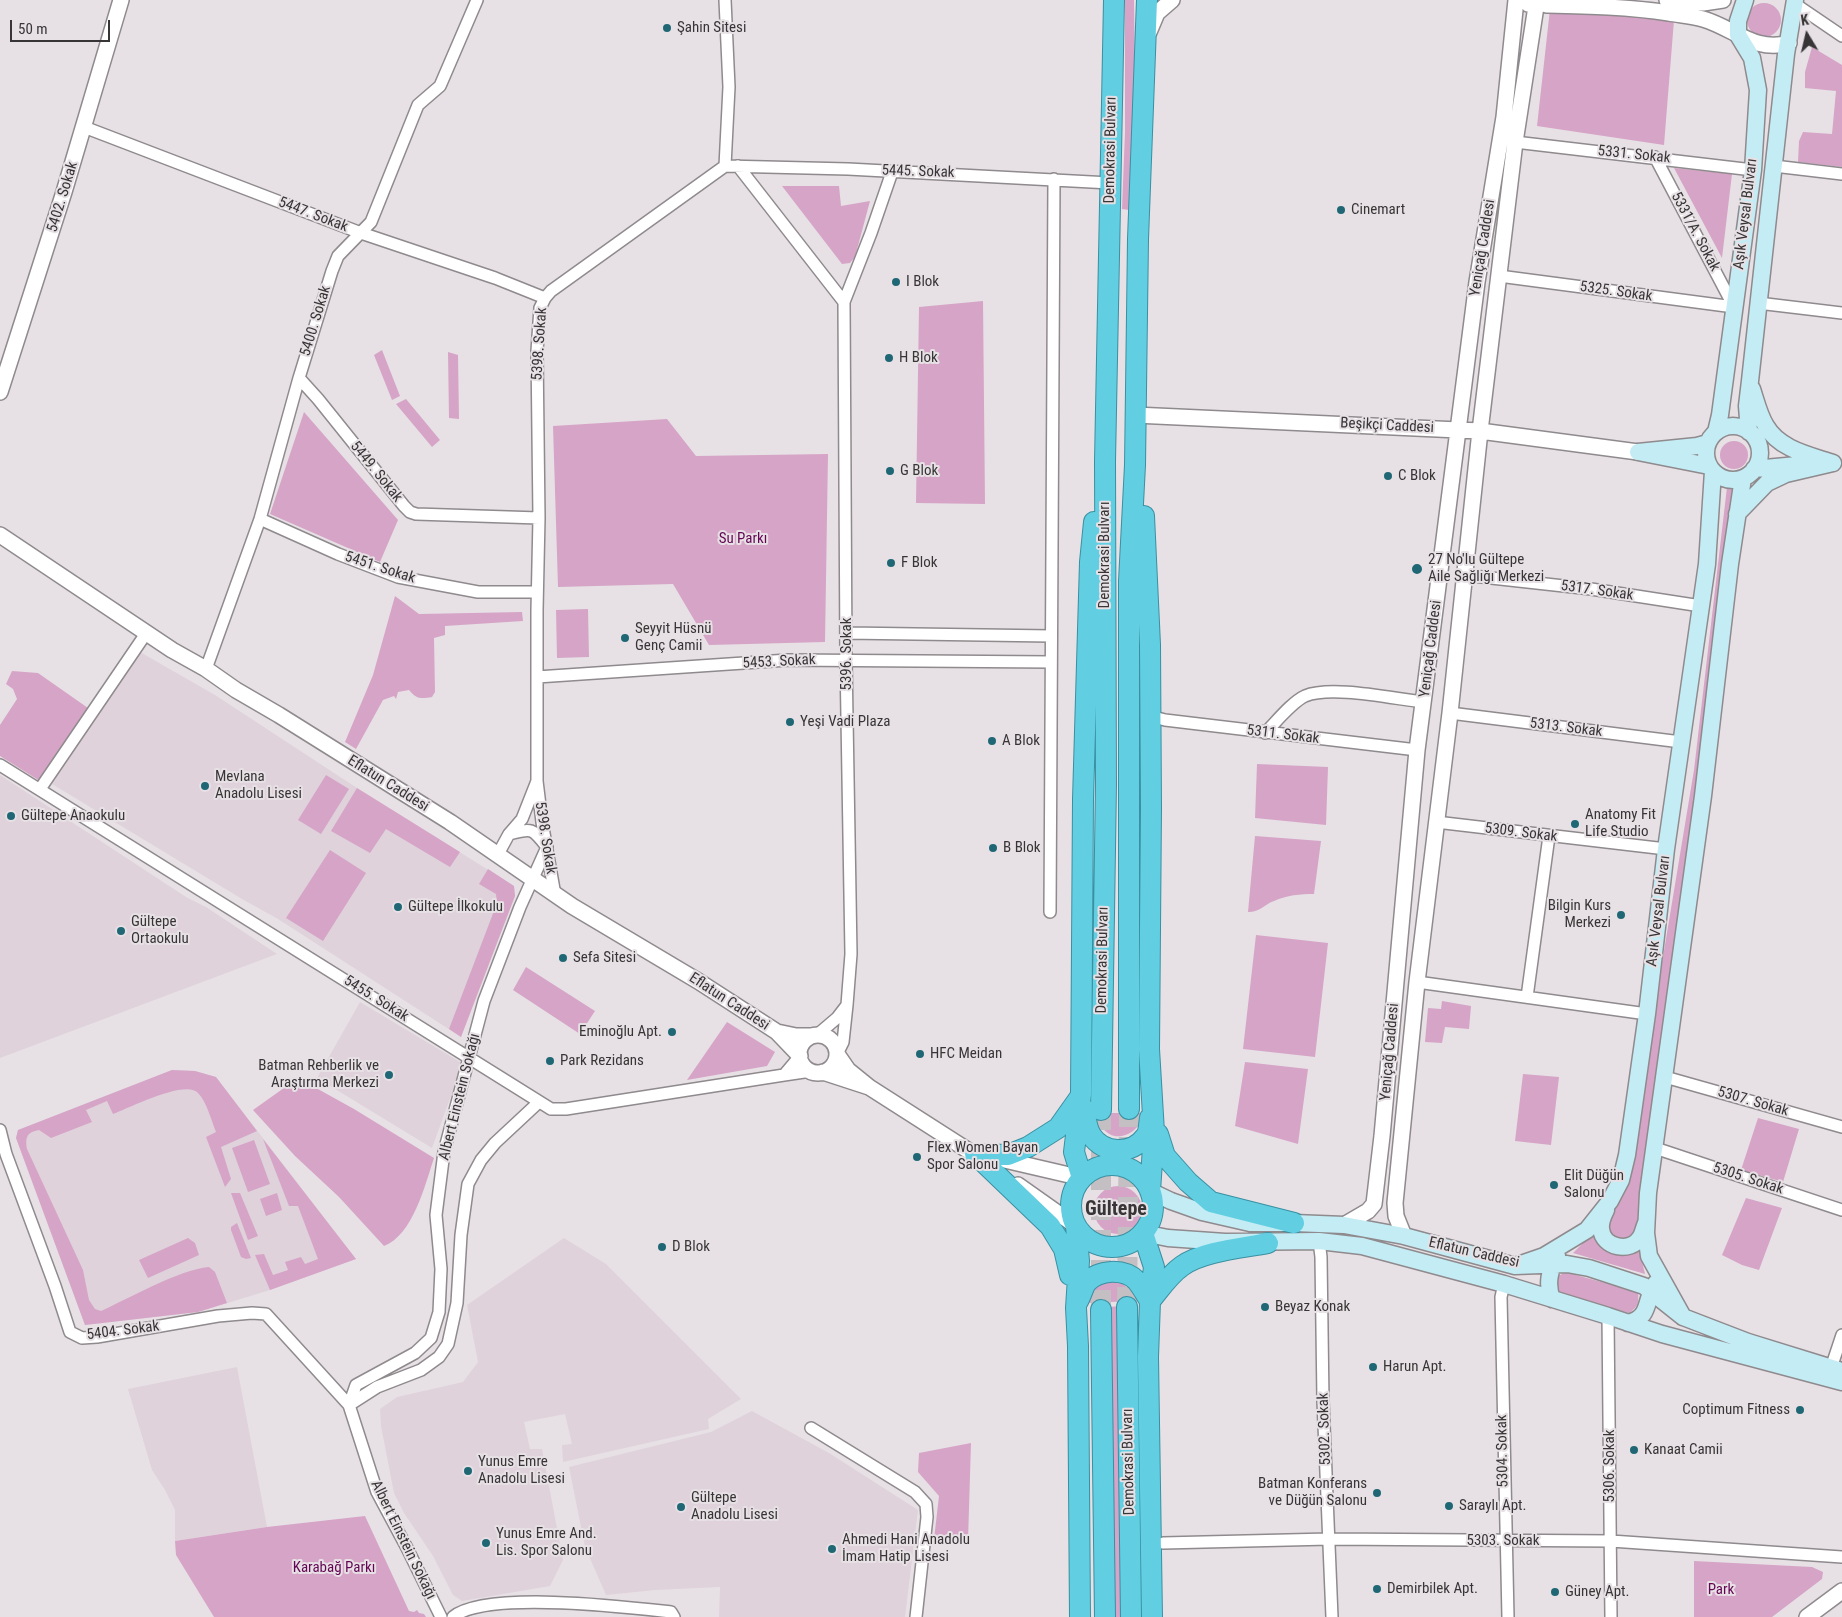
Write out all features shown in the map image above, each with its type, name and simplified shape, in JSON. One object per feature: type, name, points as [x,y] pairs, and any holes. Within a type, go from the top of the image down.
[{"type":"highway","name":"Demokrasi Bulvarı","points":[[1101,1110],[1106,784],[1105,462],[1114,0]]},
{"type":"highway","name":"Demokrasi Bulvarı","points":[[1129,1109],[1128,581],[1135,464],[1138,239],[1147,0]]},
{"type":"highway","points":[[1082,1178],[1074,1152],[1081,1094],[1083,799],[1090,562],[1095,512],[1105,462]]},
{"type":"highway","points":[[1135,464],[1143,502],[1150,645],[1149,1049],[1154,1140],[1150,1191],[1153,1208],[1148,1226],[1143,1233],[1130,1243],[1113,1247],[1102,1246],[1092,1242],[1076,1226],[1072,1216],[1072,1201],[1076,1186],[1082,1178],[1095,1169],[1106,1166],[1128,1168],[1138,1174],[1150,1191]]},
{"type":"highway","points":[[1081,1094],[1087,1127],[1099,1144],[1108,1149],[1129,1149],[1147,1136],[1153,1105]]},
{"type":"highway","points":[[975,1154],[1008,1155],[1028,1147],[1058,1128],[1081,1094]]},
{"type":"highway","points":[[1153,1105],[1159,1139],[1165,1156],[1188,1182],[1211,1202],[1294,1223]]},
{"type":"highway","points":[[975,1154],[1050,1226],[1064,1249],[1076,1308]]},
{"type":"highway","points":[[1076,1226],[1079,1261],[1076,1308],[1078,1346],[1080,1617]]},
{"type":"highway","points":[[1143,1233],[1154,1268],[1150,1301],[1148,1357],[1152,1617]]},
{"type":"highway","points":[[1150,1301],[1171,1275],[1183,1265],[1202,1256],[1268,1243]]},
{"type":"highway","points":[[1076,1308],[1086,1284],[1095,1276],[1107,1272],[1123,1272],[1127,1274],[1137,1282],[1150,1301]]},
{"type":"highway","name":"Demokrasi Bulvarı","points":[[1127,1307],[1131,1617]]},
{"type":"highway","name":"Demokrasi Bulvarı","points":[[1102,1310],[1105,1617]]},
{"type":"main road","points":[[1738,35],[1738,20],[1745,0]]},
{"type":"main road","name":"Aşık Veysal Bulvarı","points":[[1793,1],[1747,406],[1749,432],[1757,441],[1760,458],[1748,474],[1738,514],[1654,1148],[1646,1222],[1649,1256],[1656,1284],[1683,1316],[1748,1342],[1837,1369]]},
{"type":"main road","name":"Aşık Veysal Bulvarı","points":[[1515,1266],[1544,1256],[1587,1230],[1607,1205],[1621,1180],[1627,1155],[1647,1014],[1666,849],[1707,564],[1711,468],[1706,452],[1720,415],[1753,170],[1758,90],[1752,58],[1738,35]]},
{"type":"main road","points":[[1750,380],[1766,426],[1781,443],[1837,464]]},
{"type":"main road","points":[[1712,437],[1728,426],[1737,426],[1749,432]]},
{"type":"main road","name":"Beşikçi Caddesi","points":[[1638,452],[1697,446],[1712,437]]},
{"type":"main road","points":[[1760,450],[1777,455],[1837,464]]},
{"type":"main road","name":"Beşikçi Caddesi","points":[[1638,452],[1711,468]]},
{"type":"main road","points":[[1711,468],[1725,479],[1734,480],[1748,474],[1837,464]]},
{"type":"main road","points":[[1738,514],[1767,483],[1786,474],[1837,464]]},
{"type":"main road","name":"Eflatun Caddesi","points":[[1150,1191],[1202,1212],[1250,1223],[1344,1225],[1404,1236],[1515,1266],[1567,1264],[1589,1268],[1644,1286],[1656,1284]]},
{"type":"main road","points":[[1607,1205],[1601,1221],[1601,1230],[1603,1236],[1613,1246],[1626,1247],[1634,1244],[1640,1237],[1646,1222]]},
{"type":"main road","name":"Eflatun Caddesi","points":[[1143,1233],[1168,1238],[1197,1240],[1268,1243],[1319,1241],[1362,1246],[1504,1284],[1662,1334],[1842,1382]]},
{"type":"main road","points":[[1552,1299],[1548,1282],[1553,1264],[1562,1245]]},
{"type":"main road","points":[[1628,1323],[1638,1320],[1643,1315],[1656,1284]]},
{"type":"street","name":"5402. Sokak","points":[[0,392],[84,127],[121,0]]},
{"type":"street","name":"5400. Sokak","points":[[206,669],[260,519],[299,378],[332,270],[338,256],[371,222],[418,105],[440,86],[477,0]]},
{"type":"street","points":[[725,0],[729,87],[726,166]]},
{"type":"street","points":[[1147,36],[1157,13],[1172,0]]},
{"type":"street","points":[[1516,0],[1529,4],[1537,1],[1547,5],[1632,8],[1688,16],[1704,19],[1764,46],[1778,46],[1789,43]]},
{"type":"street","name":"Yeniçağ Caddesi","points":[[1344,1225],[1368,1211],[1374,1204],[1382,1136],[1417,750],[1477,282],[1504,117],[1516,0]]},
{"type":"street","points":[[1667,0],[1703,3],[1723,0]]},
{"type":"street","name":"Yeniçağ Caddesi","points":[[1404,1236],[1396,1216],[1395,1203],[1417,982],[1450,713],[1480,431],[1515,142],[1537,1]]},
{"type":"street","points":[[1793,1],[1842,36]]},
{"type":"street","name":"5447. Sokak","points":[[84,127],[361,234],[495,278],[545,298]]},
{"type":"street","name":"5331. Sokak","points":[[1515,142],[1753,170]]},
{"type":"street","name":"5331/A. Sokak","points":[[1655,158],[1734,308]]},
{"type":"street","name":"5445. Sokak","points":[[726,166],[848,169],[1110,182]]},
{"type":"street","name":"5398. Sokak","points":[[555,895],[537,781],[539,518],[537,351],[540,308],[545,298],[579,270],[726,166]]},
{"type":"street","points":[[738,166],[844,302]]},
{"type":"street","points":[[1774,166],[1842,174]]},
{"type":"street","points":[[844,302],[892,172]]},
{"type":"street","points":[[1050,912],[1054,178]]},
{"type":"street","name":"5325. Sokak","points":[[1499,276],[1734,308]]},
{"type":"street","name":"5396. Sokak","points":[[837,1054],[843,1042],[851,954],[846,659],[844,302]]},
{"type":"street","points":[[1758,303],[1842,313]]},
{"type":"street","name":"5449. Sokak","points":[[299,378],[410,512],[416,514],[539,518]]},
{"type":"street","name":"Beşikçi Caddesi","points":[[1135,415],[1480,431],[1638,452]]},
{"type":"street","name":"5451. Sokak","points":[[260,519],[338,554],[398,577],[478,592],[538,592]]},
{"type":"street","name":"Eflatun Caddesi","points":[[0,535],[172,650],[206,669],[236,690],[450,822],[572,906],[698,981],[777,1032]]},
{"type":"street","name":"5317. Sokak","points":[[1464,575],[1591,589],[1701,606]]},
{"type":"street","points":[[40,789],[147,632]]},
{"type":"street","points":[[847,633],[1051,636]]},
{"type":"street","name":"5453. Sokak","points":[[538,677],[788,660],[1051,662]]},
{"type":"street","points":[[1265,733],[1296,702],[1313,694],[1340,692],[1424,702]]},
{"type":"street","name":"5313. Sokak","points":[[1450,713],[1681,742]]},
{"type":"street","name":"5311. Sokak","points":[[1150,716],[1165,720],[1265,733],[1417,750]]},
{"type":"street","name":"5455. Sokak","points":[[0,765],[469,1056],[551,1109],[566,1109],[817,1071]]},
{"type":"street","name":"5398. Sokak","points":[[497,856],[509,834],[522,819],[537,781]]},
{"type":"street","name":"5309. Sokak","points":[[1436,822],[1666,849]]},
{"type":"street","points":[[509,834],[526,830],[534,831],[547,847]]},
{"type":"street","points":[[1527,996],[1549,836]]},
{"type":"street","name":"Albert Einstein Sokağı","points":[[441,1617],[377,1492],[349,1405],[356,1385],[414,1353],[431,1338],[439,1312],[441,1269],[436,1215],[444,1152],[484,1001],[547,847]]},
{"type":"street","points":[[1417,982],[1647,1014]]},
{"type":"street","points":[[784,1075],[800,1056],[802,1044],[837,1018],[847,1005]]},
{"type":"street","points":[[777,1032],[796,1036],[823,1035],[833,1042],[837,1054],[848,1070],[869,1088],[975,1154],[1076,1226]]},
{"type":"street","points":[[777,1032],[800,1056],[802,1062],[817,1071],[869,1088]]},
{"type":"street","points":[[817,1071],[833,1065],[837,1054]]},
{"type":"street","name":"5307. Sokak","points":[[1664,1077],[1842,1127]]},
{"type":"street","points":[[349,1405],[377,1386],[421,1370],[438,1357],[448,1344],[457,1303],[460,1235],[468,1184],[481,1160],[495,1143],[539,1102]]},
{"type":"street","name":"5404. Sokak","points":[[0,1130],[6,1154],[70,1332],[82,1338],[97,1337],[218,1316],[252,1313],[266,1314],[349,1405]]},
{"type":"street","name":"5305. Sokak","points":[[1654,1148],[1842,1210]]},
{"type":"street","points":[[975,1154],[1082,1178]]},
{"type":"street","name":"5302. Sokak","points":[[1319,1241],[1321,1257],[1323,1401],[1332,1617]]},
{"type":"street","name":"5304. Sokak","points":[[1504,1284],[1501,1297],[1508,1617]]},
{"type":"street","name":"5306. Sokak","points":[[1608,1316],[1611,1617]]},
{"type":"street","points":[[1837,1369],[1842,1335]]},
{"type":"street","points":[[812,1428],[915,1492],[926,1504],[927,1517],[916,1617]]},
{"type":"street","name":"5303. Sokak","points":[[1163,1543],[1329,1539],[1505,1542],[1610,1541],[1842,1557]]},
{"type":"street","points":[[1807,1617],[1842,1591]]},
{"type":"street","points":[[453,1617],[459,1612],[492,1605],[545,1603],[603,1604],[671,1612],[674,1617]]},
{"type":"shaded area","points":[[140,652],[215,695],[357,788],[514,886],[515,896],[461,1037],[278,919],[52,784]]},
{"type":"shaded area","name":"Gültepe Ortaokulu","points":[[0,775],[186,897],[206,907],[277,954],[0,1058]]},
{"type":"shaded area","name":"Batman Rehberlik ve Araştırma Merkezi","points":[[360,1002],[460,1062],[460,1071],[432,1148],[317,1078]]},
{"type":"shaded area","points":[[172,1070],[195,1071],[216,1077],[356,1259],[270,1290],[198,1312],[85,1325],[16,1138],[18,1130]]},
{"type":"shaded area","points":[[564,1238],[606,1264],[741,1399],[708,1419],[709,1429],[563,1462],[562,1445],[572,1444],[565,1414],[524,1422],[530,1449],[542,1449],[563,1560],[550,1586],[462,1601],[453,1595],[433,1556],[404,1513],[394,1493],[381,1426],[380,1409],[397,1397],[463,1382],[478,1362],[467,1305]]},
{"type":"shaded area","points":[[237,1367],[267,1527],[175,1541],[175,1510],[152,1470],[128,1389]]},
{"type":"shaded area","points":[[752,1411],[829,1453],[918,1510],[905,1617],[719,1617],[720,1587],[655,1590],[606,1595],[585,1547],[569,1467],[711,1432]]},
{"type":"green space","points":[[1125,0],[1134,0],[1135,74],[1129,210],[1122,209],[1125,132]]},
{"type":"green space","points":[[1764,3],[1771,4],[1776,8],[1780,13],[1780,27],[1776,32],[1771,36],[1764,37],[1757,36],[1752,32],[1748,27],[1747,20],[1748,13],[1752,8],[1757,4]]},
{"type":"green space","points":[[1550,9],[1674,20],[1664,145],[1537,126]]},
{"type":"green space","points":[[1812,47],[1842,65],[1842,167],[1798,162],[1799,141],[1803,132],[1832,134],[1836,91],[1805,88],[1805,72]]},
{"type":"green space","points":[[1674,168],[1732,174],[1722,258]]},
{"type":"green space","points":[[782,186],[839,186],[841,206],[870,201],[855,257],[850,263],[842,264]]},
{"type":"green space","points":[[983,301],[985,504],[916,503],[919,307]]},
{"type":"green space","points":[[382,350],[400,396],[392,400],[374,355]]},
{"type":"green space","points":[[448,352],[458,355],[459,419],[449,418]]},
{"type":"green space","points":[[406,399],[440,440],[432,447],[396,404]]},
{"type":"green space","points":[[304,412],[398,520],[380,562],[270,514]]},
{"type":"green space","name":"Su Parkı","points":[[667,419],[696,456],[828,454],[825,642],[709,645],[673,584],[558,587],[553,426]]},
{"type":"green space","points":[[1734,441],[1744,445],[1748,455],[1744,465],[1734,469],[1724,465],[1720,455],[1724,445]]},
{"type":"green space","points":[[1727,487],[1735,489],[1701,769],[1667,993],[1637,1232],[1628,1241],[1612,1237],[1607,1223],[1657,993],[1694,770]]},
{"type":"green space","points":[[395,596],[419,614],[522,612],[523,621],[445,626],[445,635],[434,638],[435,692],[432,697],[419,698],[409,690],[398,692],[396,699],[394,696],[383,700],[356,749],[345,742],[373,675]]},
{"type":"green space","points":[[588,609],[589,657],[557,658],[556,610]]},
{"type":"green space","points":[[12,671],[38,673],[88,708],[40,781],[0,756],[0,725],[17,699],[13,689],[6,684]]},
{"type":"green space","points":[[1257,764],[1328,767],[1326,825],[1255,818]]},
{"type":"green space","points":[[326,775],[349,789],[321,834],[298,820]]},
{"type":"green space","points":[[357,788],[460,852],[450,867],[386,829],[370,853],[331,831]]},
{"type":"green space","points":[[1255,836],[1321,841],[1314,894],[1284,897],[1259,910],[1248,912]]},
{"type":"green space","points":[[330,850],[366,873],[323,941],[286,918]]},
{"type":"green space","points":[[488,869],[514,886],[515,896],[461,1037],[449,1029],[497,903],[496,894],[479,884]]},
{"type":"green space","points":[[1256,935],[1328,943],[1315,1057],[1243,1049]]},
{"type":"green space","points":[[526,967],[595,1011],[580,1034],[513,990]]},
{"type":"green space","points":[[1442,1001],[1471,1006],[1469,1029],[1445,1027],[1442,1043],[1425,1042],[1428,1008],[1441,1009]]},
{"type":"green space","points":[[727,1022],[775,1052],[767,1066],[687,1080]]},
{"type":"green space","points":[[1245,1062],[1308,1069],[1298,1144],[1235,1126]]},
{"type":"green space","points":[[172,1070],[195,1071],[216,1077],[257,1131],[221,1147],[231,1179],[225,1187],[206,1137],[216,1132],[204,1101],[198,1093],[192,1090],[170,1092],[113,1114],[107,1101],[86,1110],[92,1122],[51,1138],[39,1130],[32,1132],[26,1141],[27,1149],[83,1270],[89,1300],[95,1309],[101,1311],[183,1273],[209,1267],[215,1272],[227,1303],[198,1312],[85,1325],[16,1138],[18,1130]]},
{"type":"green space","points":[[1523,1074],[1559,1077],[1551,1145],[1515,1141]]},
{"type":"green space","points":[[298,1078],[354,1109],[434,1158],[422,1195],[410,1220],[394,1240],[384,1246],[339,1197],[295,1156],[253,1110]]},
{"type":"green space","points":[[1095,1113],[1142,1113],[1141,1123],[1130,1133],[1122,1136],[1111,1135],[1100,1124]]},
{"type":"green space","points":[[1758,1118],[1799,1129],[1783,1182],[1741,1170]]},
{"type":"green space","points":[[263,1139],[356,1259],[270,1290],[255,1255],[264,1254],[273,1275],[288,1270],[285,1262],[301,1257],[305,1264],[318,1259],[298,1206],[289,1206]]},
{"type":"green space","points":[[254,1140],[270,1184],[248,1192],[232,1148]]},
{"type":"green space","points":[[1118,1186],[1127,1188],[1135,1193],[1140,1201],[1142,1210],[1140,1219],[1135,1227],[1127,1232],[1118,1234],[1109,1232],[1101,1227],[1096,1219],[1094,1210],[1096,1201],[1101,1193],[1109,1188]]},
{"type":"green space","points":[[231,1193],[240,1193],[258,1236],[248,1240]]},
{"type":"green space","points":[[277,1193],[282,1210],[266,1216],[260,1199]]},
{"type":"green space","points":[[1746,1198],[1782,1208],[1759,1270],[1742,1265],[1722,1255]]},
{"type":"green space","points":[[237,1223],[251,1258],[241,1257],[231,1230],[231,1227]]},
{"type":"green space","points":[[1595,1231],[1639,1248],[1645,1274],[1573,1253]]},
{"type":"green space","points":[[188,1238],[195,1243],[199,1255],[148,1278],[139,1260]]},
{"type":"green space","points":[[1565,1272],[1638,1292],[1637,1304],[1629,1313],[1559,1292],[1556,1288],[1557,1277]]},
{"type":"green space","points":[[1108,1279],[1125,1286],[1131,1292],[1135,1301],[1087,1303],[1091,1289]]},
{"type":"green space","points":[[1119,1306],[1122,1617],[1113,1617],[1110,1307]]},
{"type":"green space","points":[[971,1443],[968,1541],[934,1539],[939,1496],[918,1472],[919,1453]]},
{"type":"green space","name":"Karabağ Parkı","points":[[365,1516],[409,1611],[414,1612],[417,1610],[426,1617],[214,1617],[176,1555],[175,1541],[267,1527]]},
{"type":"green space","name":"Park","points":[[1694,1561],[1812,1567],[1823,1572],[1822,1579],[1772,1617],[1694,1617]]},
{"type":"tunnel","points":[[1127,1307],[1129,1109]]},
{"type":"tunnel","points":[[1101,1110],[1101,1310]]},
{"type":"place","name":"Şahin Sitesi","points":[[667,28]]},
{"type":"place","name":"Cinemart","points":[[1341,210]]},
{"type":"place","name":"I Blok","points":[[896,282]]},
{"type":"place","name":"H Blok","points":[[889,358]]},
{"type":"place","name":"G Blok","points":[[890,471]]},
{"type":"place","name":"C Blok","points":[[1388,476]]},
{"type":"place","name":"F Blok","points":[[891,563]]},
{"type":"place","name":"27 No'lu Gültepe Aile Sağlığı Merkezi","points":[[1417,569]]},
{"type":"place","name":"Seyyit Hüsnü Genç Camii","points":[[625,638]]},
{"type":"place","name":"Yeşi Vadi Plaza","points":[[790,722]]},
{"type":"place","name":"A Blok","points":[[992,741]]},
{"type":"place","name":"Mevlana Anadolu Lisesi","points":[[205,786]]},
{"type":"place","name":"Gültepe Anaokulu","points":[[11,816]]},
{"type":"place","name":"Anatomy Fit Life Studio","points":[[1575,824]]},
{"type":"place","name":"B Blok","points":[[993,848]]},
{"type":"place","name":"Gültepe İlkokulu","points":[[398,907]]},
{"type":"place","name":"Bilgin Kurs Merkezi","points":[[1621,915]]},
{"type":"place","name":"Gültepe Ortaokulu","points":[[121,931]]},
{"type":"place","name":"Sefa Sitesi","points":[[563,958]]},
{"type":"place","name":"Eminoğlu Apt.","points":[[672,1032]]},
{"type":"place","name":"HFC Meidan","points":[[920,1054]]},
{"type":"place","name":"Park Rezidans","points":[[550,1061]]},
{"type":"place","name":"Batman Rehberlik ve Araştırma Merkezi","points":[[389,1075]]},
{"type":"place","name":"Flex Women Bayan Spor Salonu","points":[[917,1157]]},
{"type":"place","name":"Elit Düğün Salonu","points":[[1554,1185]]},
{"type":"place","name":"D Blok","points":[[662,1247]]},
{"type":"place","name":"Beyaz Konak","points":[[1265,1307]]},
{"type":"place","name":"Harun Apt.","points":[[1373,1367]]},
{"type":"place","name":"Coptimum Fitness","points":[[1800,1410]]},
{"type":"place","name":"Kanaat Camii","points":[[1634,1450]]},
{"type":"place","name":"Yunus Emre Anadolu Lisesi","points":[[468,1471]]},
{"type":"place","name":"Batman Konferans ve Düğün Salonu","points":[[1377,1493]]},
{"type":"place","name":"Saraylı Apt.","points":[[1449,1506]]},
{"type":"place","name":"Gültepe Anadolu Lisesi","points":[[681,1507]]},
{"type":"place","name":"Yunus Emre And. Lis. Spor Salonu","points":[[486,1543]]},
{"type":"place","name":"Ahmedi Hani Anadolu İmam Hatip Lisesi","points":[[832,1549]]},
{"type":"place","name":"Demirbilek Apt.","points":[[1377,1589]]},
{"type":"place","name":"Güney Apt.","points":[[1555,1592]]},
{"type":"district","name":"Gültepe","points":[[1116,1210]]}]
